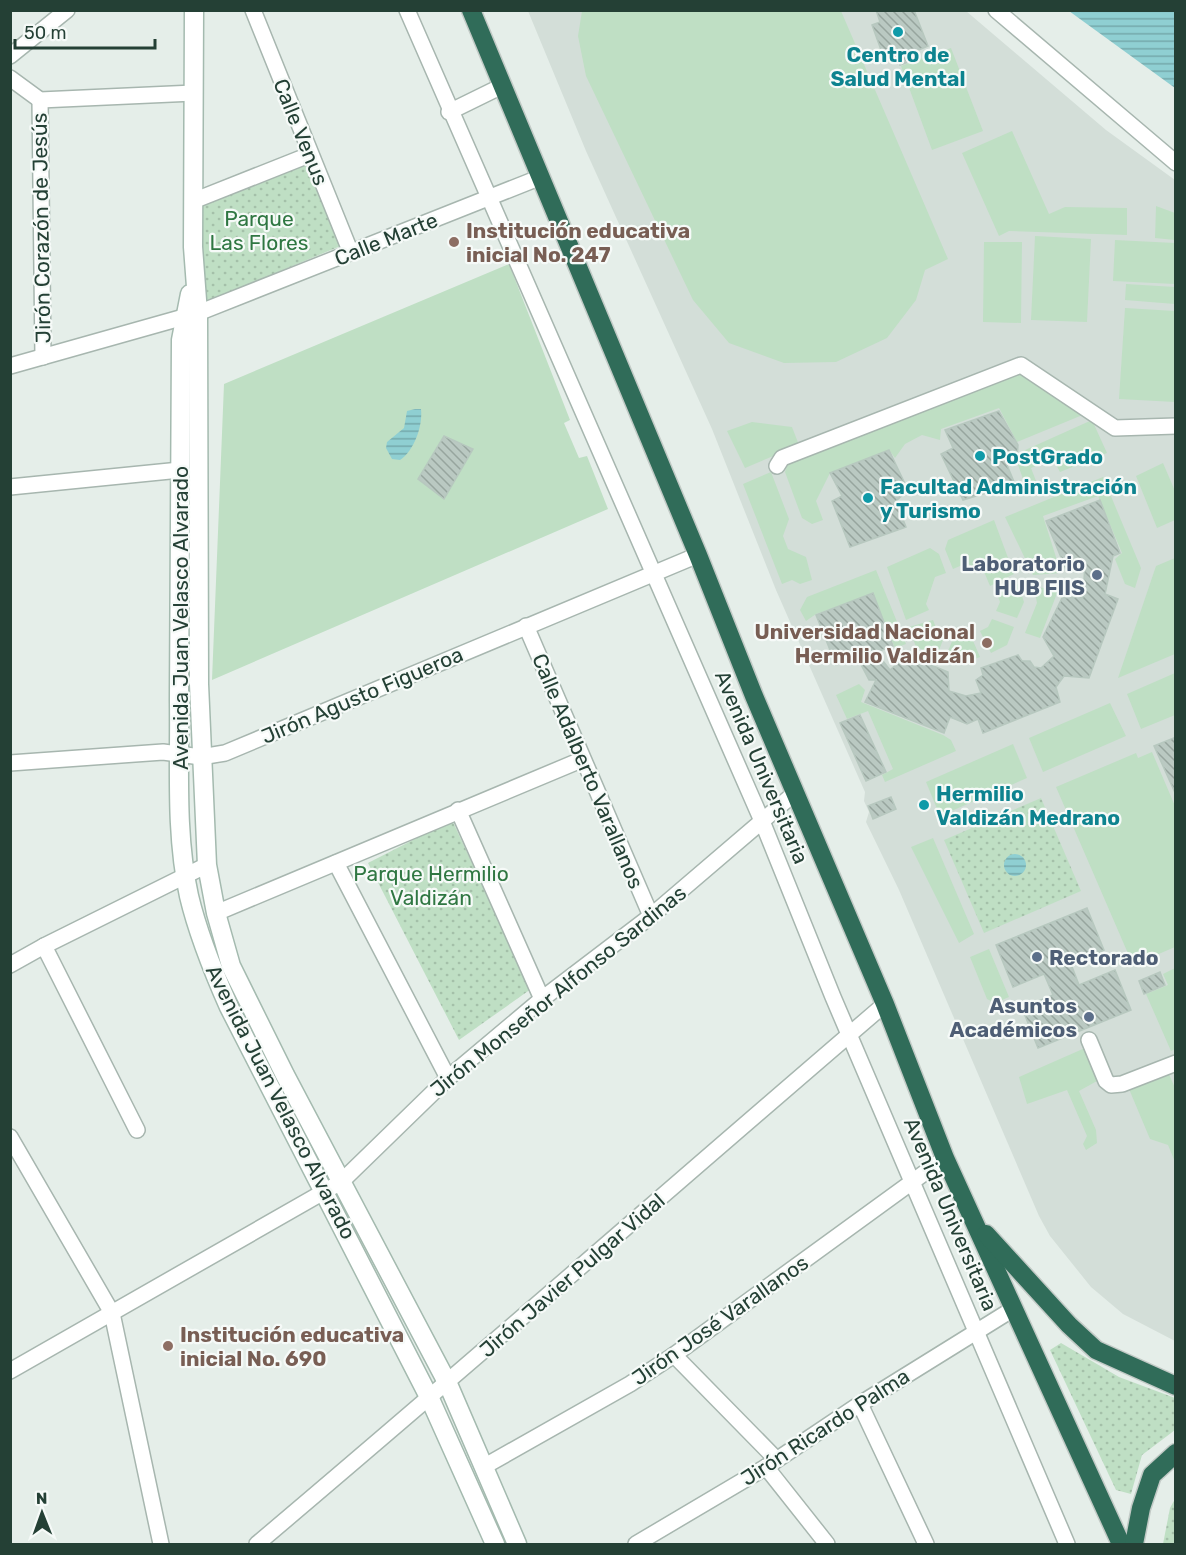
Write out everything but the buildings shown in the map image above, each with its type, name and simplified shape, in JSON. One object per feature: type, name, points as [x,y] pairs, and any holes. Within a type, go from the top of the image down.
[{"type":"highway","name":"Avenida Universitaria","points":[[471,10],[698,555],[754,696],[885,1004],[945,1158],[1013,1310],[1055,1395],[1121,1545]]},
{"type":"highway","points":[[976,1224],[1069,1325],[1096,1350],[1176,1386]]},
{"type":"highway","points":[[1134,1545],[1141,1508],[1152,1475],[1176,1453]]},
{"type":"street","points":[[10,56],[67,10]]},
{"type":"street","name":"Avenida Juan Velasco Alvarado","points":[[194,10],[192,315],[201,757],[207,865],[216,913],[231,966],[341,1182],[448,1383],[517,1545]]},
{"type":"street","name":"Calle Venus","points":[[253,10],[309,155],[351,253]]},
{"type":"street","name":"Avenida Universitaria","points":[[407,10],[487,199],[762,821],[912,1182],[1067,1545]]},
{"type":"street","points":[[996,10],[1176,163]]},
{"type":"street","points":[[10,78],[40,100],[194,93]]},
{"type":"street","points":[[449,112],[502,86]]},
{"type":"street","name":"Jirón Corazón de Jesús","points":[[40,100],[43,357]]},
{"type":"street","points":[[193,201],[309,155]]},
{"type":"street","name":"Calle Marte","points":[[10,366],[192,315],[541,177]]},
{"type":"street","name":"Avenida Juan Velasco Alvarado","points":[[192,315],[181,340],[180,470],[180,755],[189,896],[208,958],[229,1007],[430,1399],[495,1545]]},
{"type":"street","points":[[777,466],[782,458],[1021,365],[1114,428],[1176,426]]},
{"type":"street","points":[[10,488],[180,470]]},
{"type":"street","name":"Jirón Agusto Figueroa","points":[[10,763],[163,752],[201,757],[225,753],[698,555]]},
{"type":"street","name":"Calle Adalberto Varallanos","points":[[526,626],[581,760],[651,916]]},
{"type":"street","points":[[216,913],[581,760]]},
{"type":"street","name":"Jirón Monseñor Alfonso Sardinas","points":[[10,1371],[341,1182],[448,1078],[542,999],[651,916],[796,792]]},
{"type":"street","points":[[458,810],[542,999]]},
{"type":"street","points":[[336,863],[448,1078]]},
{"type":"street","points":[[10,965],[207,865]]},
{"type":"street","points":[[44,946],[137,1130]]},
{"type":"street","name":"Jirón Javier Pulgar Vidal","points":[[257,1545],[430,1399],[885,1004]]},
{"type":"street","points":[[1089,1040],[1106,1081],[1111,1085],[1122,1084],[1176,1063]]},
{"type":"street","points":[[10,1137],[112,1312],[161,1545]]},
{"type":"street","name":"Jirón José Varallanos","points":[[484,1466],[630,1384],[674,1355],[945,1158]]},
{"type":"street","name":"Jirón Ricardo Palma","points":[[636,1545],[659,1538],[860,1404],[976,1330],[1013,1310]]},
{"type":"street","points":[[674,1355],[771,1463],[827,1545]]},
{"type":"street","points":[[860,1404],[926,1545]]},
{"type":"shaded area","name":"Universidad Nacional Hermilio Valdizán","points":[[528,11],[966,11],[1106,130],[1175,180],[1175,1341],[1123,1314],[1091,1287],[1050,1236],[1039,1216],[899,890],[866,822],[869,812],[864,801],[865,792],[776,590],[712,429],[586,151]]},
{"type":"green space","points":[[582,11],[841,11],[948,259],[925,270],[916,300],[887,338],[836,362],[784,363],[729,343],[693,300],[586,76],[578,36]]},
{"type":"green space","points":[[951,48],[983,131],[932,150],[901,66]]},
{"type":"green space","points":[[1012,131],[1049,214],[1065,207],[1127,208],[1127,235],[1009,231],[999,236],[962,153]]},
{"type":"green space","name":"Parque Las Flores","points":[[304,160],[343,245],[196,306],[201,204]]},
{"type":"green space","points":[[1156,206],[1175,213],[1175,240],[1155,238]]},
{"type":"green space","points":[[1035,236],[1091,239],[1087,322],[1031,320]]},
{"type":"green space","points":[[1115,240],[1175,243],[1175,284],[1113,281]]},
{"type":"green space","points":[[984,242],[1022,242],[1021,323],[983,322]]},
{"type":"green space","points":[[509,264],[570,420],[564,423],[579,458],[587,456],[608,509],[212,680],[224,384]]},
{"type":"green space","points":[[1126,284],[1175,287],[1175,304],[1125,300]]},
{"type":"green space","points":[[1125,308],[1175,311],[1175,402],[1119,399]]},
{"type":"green space","points":[[1020,370],[1085,414],[1017,442],[999,408],[941,429],[940,440],[922,435],[905,444],[895,458],[889,450],[830,473],[816,501],[823,520],[812,524],[802,518],[785,472],[788,463]]},
{"type":"green space","points":[[1092,420],[1107,453],[1060,472],[1053,459],[1031,468],[1038,486],[1027,490],[1017,462],[1023,451]]},
{"type":"green space","points":[[752,422],[792,427],[799,445],[745,468],[727,431]]},
{"type":"green space","points":[[1163,463],[1175,491],[1175,520],[1157,528],[1136,476]]},
{"type":"green space","points":[[771,472],[789,519],[783,536],[788,549],[806,557],[812,580],[800,584],[792,580],[782,584],[743,484]]},
{"type":"green space","points":[[1103,477],[1141,568],[1135,588],[1125,584],[1115,559],[1122,553],[1098,496],[1043,516],[1061,573],[1033,575],[1005,517]]},
{"type":"green space","points":[[994,520],[1014,574],[990,586],[985,574],[967,563],[953,569],[945,549],[948,540]]},
{"type":"green space","points":[[930,548],[939,554],[946,573],[935,577],[926,604],[929,610],[906,620],[887,567]]},
{"type":"green space","points":[[1175,558],[1175,654],[1118,678],[1156,566]]},
{"type":"green space","points":[[876,570],[906,644],[895,648],[872,594],[816,614],[806,621],[800,610],[807,597]]},
{"type":"green space","points":[[1018,584],[1024,602],[1017,618],[996,611],[1000,602],[997,594]]},
{"type":"green space","points":[[1048,584],[1059,588],[1040,638],[1025,633],[1037,603],[1034,587],[1044,588]]},
{"type":"green space","points":[[992,619],[1014,627],[1007,645],[991,653],[980,631],[988,627]]},
{"type":"green space","points":[[933,620],[938,633],[945,635],[937,655],[916,647],[909,627]]},
{"type":"green space","points":[[971,636],[980,657],[961,664],[946,656],[953,639],[961,641]]},
{"type":"green space","points":[[1175,673],[1175,715],[1141,729],[1127,694]]},
{"type":"green space","points":[[859,684],[865,690],[861,702],[943,735],[951,740],[956,751],[885,782],[882,775],[893,769],[868,711],[847,719],[836,695]]},
{"type":"green space","points":[[1110,703],[1126,736],[1043,772],[1029,738]]},
{"type":"green space","points":[[1013,744],[1027,778],[940,816],[926,782]]},
{"type":"green space","points":[[1152,752],[1175,806],[1175,947],[1133,965],[1056,787],[1136,753],[1138,758]]},
{"type":"green space","points":[[1041,798],[1081,891],[984,933],[944,840]]},
{"type":"green space","name":"Parque Hermilio Valdizán","points":[[452,820],[531,989],[459,1040],[368,863]]},
{"type":"green space","points":[[933,838],[974,934],[959,943],[911,847]]},
{"type":"green space","points":[[989,949],[1009,997],[995,1003],[987,999],[970,957]]},
{"type":"green space","points":[[1175,968],[1175,1049],[1171,1051],[1146,994],[1168,985],[1163,974]]},
{"type":"green space","points":[[1085,1048],[1097,1081],[1079,1091],[1096,1130],[1097,1143],[1086,1150],[1083,1144],[1087,1136],[1067,1090],[1027,1104],[1019,1077]]},
{"type":"green space","points":[[1168,1072],[1175,1088],[1175,1162],[1168,1145],[1150,1139],[1129,1089]]},
{"type":"green space","points":[[1061,1343],[1119,1377],[1175,1398],[1175,1430],[1142,1455],[1131,1494],[1116,1490],[1050,1350]]},
{"type":"green space","points":[[1175,1499],[1175,1544],[1163,1544],[1170,1508]]},
{"type":"water","points":[[1069,11],[1175,11],[1175,88]]},
{"type":"water","points":[[421,409],[421,423],[416,438],[405,456],[400,460],[392,459],[386,448],[387,442],[404,428],[407,411]]},
{"type":"water","points":[[1011,854],[1019,854],[1026,861],[1026,869],[1019,876],[1011,876],[1004,869],[1004,861]]},
{"type":"place","name":"Centro de Salud Mental","points":[[898,32]]},
{"type":"place","name":"Institución educativa inicial No. 247","points":[[454,242]]},
{"type":"place","name":"PostGrado","points":[[980,456]]},
{"type":"place","name":"Facultad Administración y Turismo","points":[[868,498]]},
{"type":"place","name":"Laboratorio HUB FIIS","points":[[1097,575]]},
{"type":"place","name":"Universidad Nacional Hermilio Valdizán","points":[[987,643]]},
{"type":"place","name":"Hermilio Valdizán Medrano","points":[[924,805]]},
{"type":"place","name":"Rectorado","points":[[1037,957]]},
{"type":"place","name":"Asuntos Académicos","points":[[1089,1017]]},
{"type":"place","name":"Institución educativa inicial No. 690","points":[[168,1346]]}]
